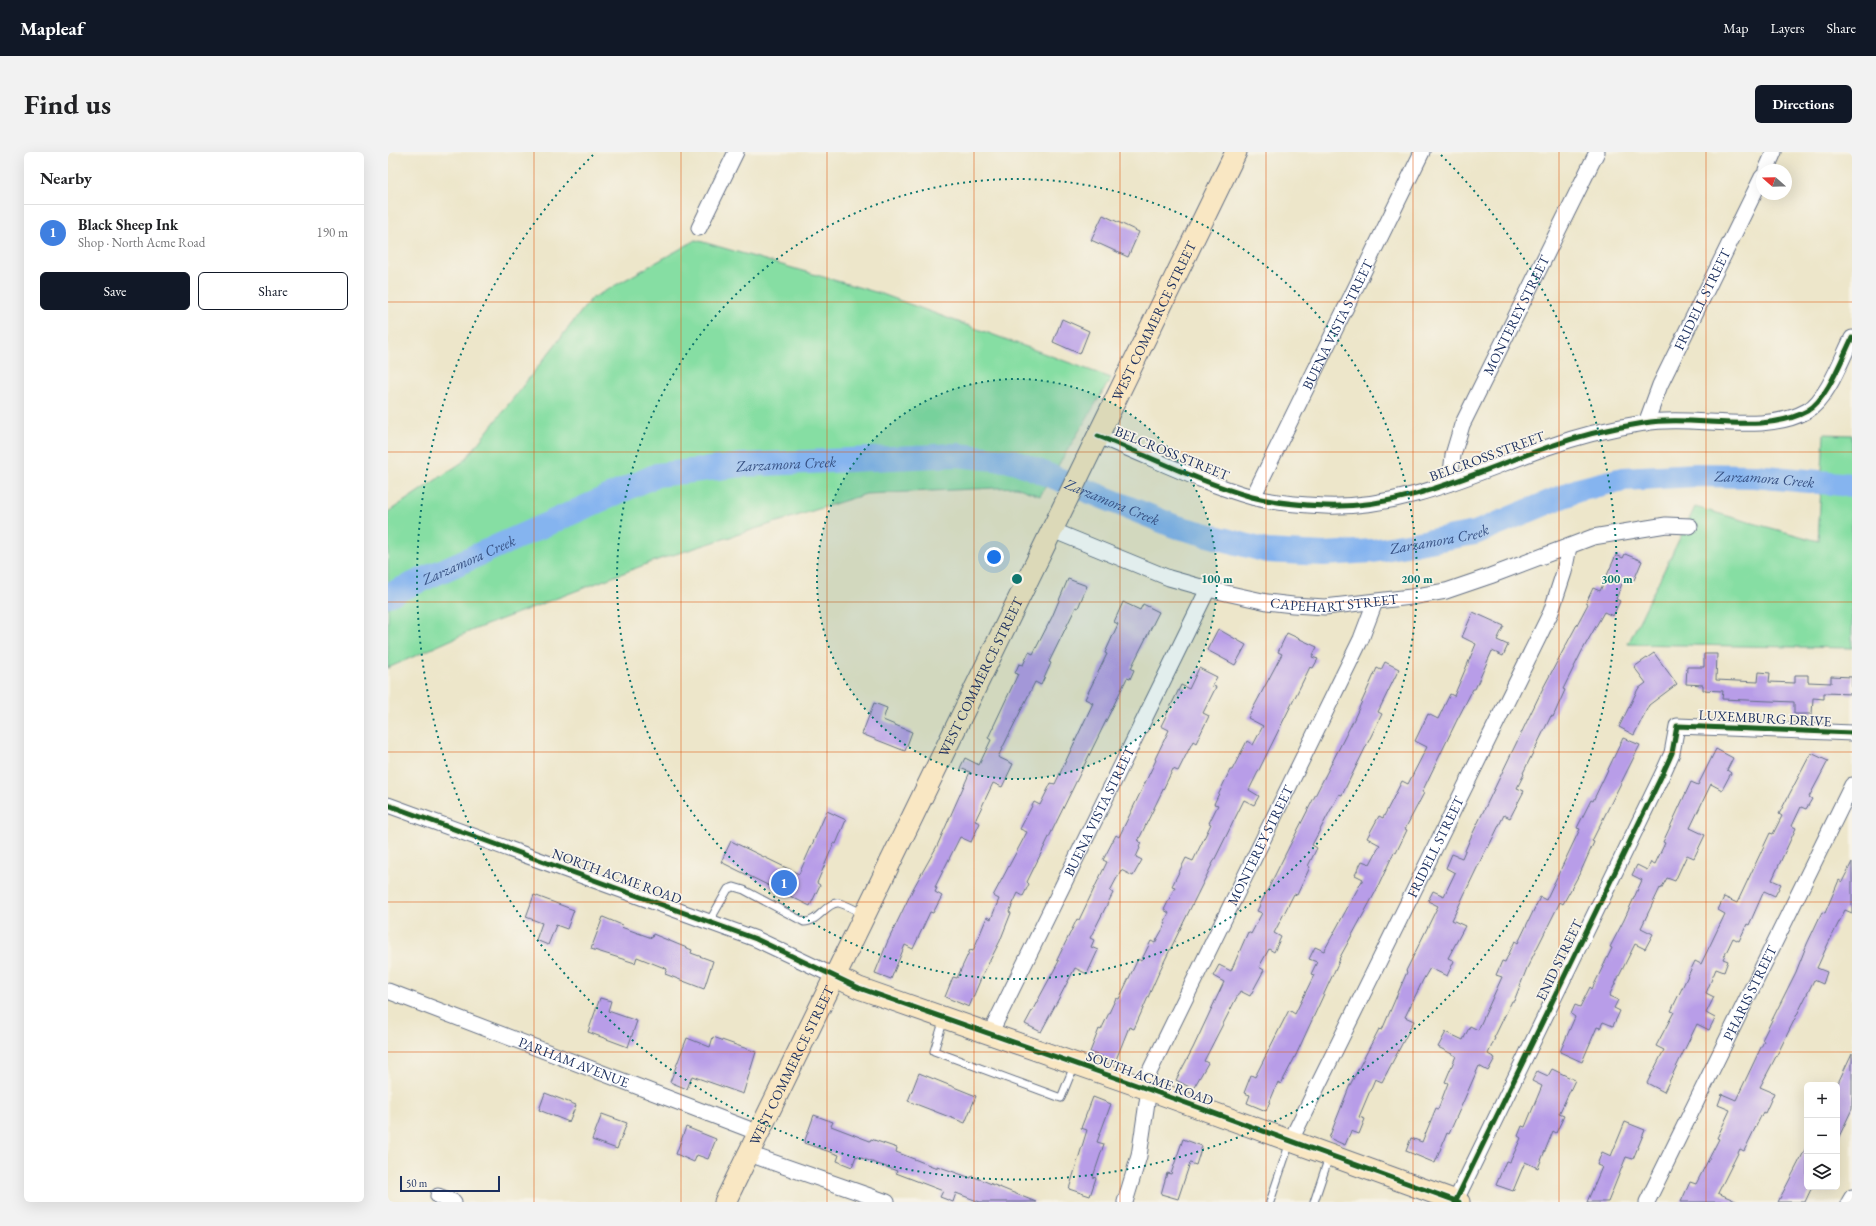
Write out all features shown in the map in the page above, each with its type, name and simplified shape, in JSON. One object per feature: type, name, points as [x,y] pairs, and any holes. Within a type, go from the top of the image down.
[{"type":"main road","name":"WEST COMMERCE STREET","points":[[725,1202],[1236,152]]},
{"type":"main road","name":"SOUTH ACME ROAD","points":[[834,976],[859,988],[1146,1088],[1457,1202]]},
{"type":"street","points":[[699,228],[736,152]]},
{"type":"street","name":"BUENA VISTA STREET","points":[[1253,497],[1422,152]]},
{"type":"street","name":"MONTEREY STREET","points":[[1450,483],[1453,455],[1462,425],[1598,152]]},
{"type":"street","points":[[1769,164],[1774,152]]},
{"type":"street","name":"FRIDELL STREET","points":[[1646,422],[1660,385],[1756,189]]},
{"type":"street","name":"BELCROSS STREET","points":[[1094,444],[1253,497],[1282,502],[1327,506],[1362,505],[1400,498],[1450,483],[1569,440],[1646,422],[1666,421],[1742,423],[1788,419],[1808,411],[1825,393],[1851,342]]},
{"type":"street","name":"CAPEHART STREET","points":[[1056,521],[1169,578],[1208,589],[1293,605],[1325,607],[1375,602],[1446,591],[1593,537],[1621,531],[1666,525],[1690,526]]},
{"type":"street","name":"FRIDELL STREET","points":[[1290,1142],[1551,612],[1564,572],[1569,547]]},
{"type":"street","name":"BUENA VISTA STREET","points":[[990,1034],[1208,589]]},
{"type":"street","name":"MONTEREY STREET","points":[[1125,1202],[1139,1156],[1146,1088],[1361,638],[1375,602]]},
{"type":"street","name":"LUXEMBURG DRIVE","points":[[1676,726],[1852,733]]},
{"type":"street","name":"ENID STREET","points":[[1457,1202],[1663,773],[1672,753],[1676,726]]},
{"type":"street","name":"PHARIS STREET","points":[[1647,1202],[1852,785]]},
{"type":"street","name":"NORTH ACME ROAD","points":[[388,805],[756,940],[834,976]]},
{"type":"street","name":"PARHAM AVENUE","points":[[388,991],[759,1133]]},
{"type":"street","points":[[749,1154],[887,1202]]},
{"type":"street","points":[[438,1196],[454,1202]]},
{"type":"street","points":[[1850,1202],[1852,1197]]},
{"type":"lane","points":[[709,922],[728,889],[734,886],[804,922],[809,922],[817,918],[831,904],[838,903],[864,914]]},
{"type":"lane","points":[[944,1018],[934,1051],[1062,1098],[1075,1064]]},
{"type":"lane","points":[[1270,1202],[1290,1142]]},
{"type":"lane","points":[[1314,1202],[1330,1156]]},
{"type":"green space","points":[[696,240],[882,294],[1111,378],[1040,496],[1016,487],[866,494],[660,559],[473,630],[388,668],[388,512],[464,461],[591,299]]},
{"type":"green space","points":[[1824,434],[1852,435],[1852,648],[1628,644],[1695,507],[1818,541]]},
{"type":"building","points":[[1103,215],[1139,232],[1128,257],[1091,240]]},
{"type":"building","points":[[1062,319],[1089,331],[1080,354],[1053,342]]},
{"type":"building","points":[[1625,554],[1642,561],[1634,580],[1625,576],[1616,599],[1620,601],[1613,616],[1604,612],[1582,651],[1563,689],[1565,690],[1553,717],[1551,716],[1523,773],[1524,774],[1517,788],[1524,791],[1510,818],[1504,815],[1452,920],[1465,926],[1448,958],[1454,961],[1447,976],[1430,968],[1423,980],[1405,1017],[1414,1021],[1382,1082],[1375,1079],[1359,1117],[1365,1119],[1359,1134],[1351,1131],[1345,1145],[1329,1138],[1350,1085],[1379,1029],[1382,1030],[1407,972],[1406,971],[1438,906],[1428,901],[1433,891],[1444,896],[1455,873],[1446,868],[1452,854],[1462,858],[1542,690],[1588,604],[1586,603],[1593,588],[1600,591],[1616,555],[1623,558]]},
{"type":"building","points":[[1068,579],[1087,586],[1078,608],[1076,607],[1049,662],[1051,663],[1041,685],[1035,682],[998,757],[1013,764],[1002,787],[993,783],[975,821],[980,823],[971,842],[960,837],[935,887],[937,888],[935,892],[942,896],[933,913],[930,912],[913,949],[905,945],[891,979],[875,973],[887,943],[914,887],[937,846],[970,772],[960,768],[965,758],[979,765],[991,740],[988,738],[1018,674],[1015,673],[1019,664],[1023,665],[1029,652],[1033,654],[1052,617]]},
{"type":"building","points":[[1123,602],[1140,610],[1143,604],[1159,612],[1131,668],[1134,670],[1130,679],[1127,678],[1027,882],[1029,884],[1023,896],[1018,893],[1009,912],[1011,913],[1000,941],[982,976],[969,1007],[945,997],[953,977],[957,978],[970,950],[973,951],[987,917],[991,919],[999,899],[993,896],[1027,832],[1020,829],[1034,802],[1040,805],[1051,783],[1055,784],[1093,703],[1085,699],[1107,654],[1105,653],[1118,624],[1114,622]]},
{"type":"building","points":[[1473,612],[1504,626],[1497,640],[1508,645],[1503,656],[1492,651],[1475,689],[1473,689],[1457,720],[1422,792],[1424,793],[1405,829],[1407,830],[1396,853],[1394,852],[1376,891],[1339,959],[1296,1055],[1281,1084],[1278,1082],[1266,1111],[1247,1103],[1250,1095],[1244,1093],[1251,1075],[1255,1077],[1289,1010],[1295,1014],[1314,975],[1311,974],[1317,962],[1309,959],[1315,947],[1324,951],[1363,879],[1355,875],[1362,861],[1370,864],[1380,845],[1367,838],[1379,816],[1383,818],[1402,781],[1408,784],[1427,747],[1415,741],[1428,714],[1438,719],[1450,694],[1454,696],[1476,644],[1462,637]]},
{"type":"building","points":[[1218,629],[1246,645],[1235,665],[1207,650]]},
{"type":"building","points":[[1287,633],[1317,647],[1312,657],[1318,659],[1313,668],[1310,667],[1249,790],[1259,796],[1254,805],[1244,800],[1160,970],[1134,1029],[1129,1027],[1115,1062],[1090,1052],[1099,1029],[1101,1030],[1116,998],[1119,999],[1138,959],[1141,961],[1151,941],[1155,943],[1166,923],[1164,923],[1169,913],[1164,910],[1175,887],[1172,886],[1186,858],[1193,861],[1211,824],[1209,823],[1218,805],[1214,804],[1230,770],[1232,770],[1247,741],[1253,745],[1263,726],[1248,718],[1282,654],[1278,652]]},
{"type":"building","points":[[1654,653],[1677,684],[1649,705],[1634,735],[1619,727],[1638,689],[1646,683],[1634,667]]},
{"type":"building","points":[[1704,654],[1717,654],[1716,680],[1758,682],[1759,672],[1770,673],[1769,682],[1795,683],[1795,675],[1808,675],[1808,682],[1831,683],[1831,676],[1852,677],[1852,694],[1824,693],[1824,699],[1813,698],[1812,714],[1794,714],[1794,702],[1722,699],[1723,691],[1703,690],[1703,685],[1686,684],[1687,667],[1704,667]]},
{"type":"building","points":[[1385,662],[1399,669],[1378,712],[1382,714],[1342,795],[1339,794],[1312,845],[1317,848],[1308,866],[1310,867],[1297,895],[1294,894],[1274,933],[1281,937],[1274,952],[1269,949],[1259,967],[1264,970],[1250,996],[1240,991],[1204,1061],[1208,1063],[1193,1089],[1176,1080],[1224,982],[1213,976],[1219,965],[1231,971],[1248,932],[1251,934],[1262,913],[1257,911],[1354,719],[1377,668],[1381,670]]},
{"type":"building","points":[[1199,668],[1217,677],[1212,686],[1216,687],[1203,713],[1209,716],[1196,743],[1193,741],[1178,771],[1173,769],[1138,841],[1141,843],[1136,857],[1142,860],[1133,876],[1121,870],[1110,891],[1113,893],[1090,938],[1094,940],[1091,947],[1098,950],[1087,974],[1075,968],[1041,1032],[1025,1024],[1059,961],[1057,960],[1077,919],[1079,920],[1107,862],[1103,860],[1116,835],[1119,837],[1156,760],[1155,759],[1169,730],[1161,726],[1181,685],[1189,689]]},
{"type":"building","points":[[874,703],[887,708],[883,720],[912,732],[905,751],[862,734]]},
{"type":"building","points":[[1623,738],[1640,745],[1592,841],[1594,842],[1581,871],[1563,904],[1560,902],[1527,968],[1514,1001],[1512,1001],[1494,1038],[1488,1054],[1495,1058],[1488,1071],[1479,1066],[1449,1134],[1447,1133],[1435,1163],[1406,1151],[1411,1138],[1422,1142],[1436,1108],[1438,1109],[1448,1083],[1445,1082],[1456,1056],[1438,1047],[1446,1032],[1463,1040],[1470,1026],[1478,1030],[1502,977],[1496,975],[1502,961],[1505,962],[1515,941],[1518,943],[1540,897],[1546,900],[1580,829],[1577,828],[1591,800],[1593,801]]},
{"type":"building","points":[[1716,749],[1733,758],[1727,770],[1731,773],[1722,790],[1711,784],[1690,828],[1705,835],[1694,858],[1687,855],[1675,881],[1667,878],[1661,889],[1660,888],[1641,928],[1653,934],[1645,949],[1635,944],[1609,996],[1618,1000],[1614,1008],[1620,1011],[1613,1026],[1603,1022],[1600,1028],[1597,1027],[1582,1062],[1560,1052],[1575,1017],[1571,1014],[1575,1005],[1580,1007],[1590,987],[1592,989],[1642,880],[1632,875],[1637,865],[1647,870],[1651,862],[1655,864],[1665,843],[1663,842],[1691,782],[1698,785]]},
{"type":"building","points":[[1811,753],[1828,761],[1809,797],[1812,799],[1806,809],[1801,807],[1792,826],[1796,828],[1772,880],[1781,884],[1775,896],[1764,891],[1749,925],[1747,924],[1739,941],[1733,938],[1723,959],[1728,961],[1724,972],[1716,969],[1706,993],[1714,997],[1706,1013],[1715,1018],[1709,1030],[1697,1024],[1664,1092],[1647,1083],[1664,1050],[1656,1046],[1674,1012],[1671,1011],[1695,961],[1701,964],[1725,914],[1718,910],[1724,897],[1737,903],[1770,833],[1773,834],[1782,816],[1779,814]]},
{"type":"building","points":[[827,811],[846,820],[836,844],[834,843],[817,883],[820,885],[810,906],[721,862],[731,841],[799,874]]},
{"type":"building","points":[[1852,862],[1852,913],[1845,910],[1827,946],[1817,968],[1827,972],[1823,984],[1814,980],[1760,1087],[1774,1093],[1744,1151],[1740,1149],[1718,1193],[1738,1202],[1681,1202],[1690,1182],[1696,1184],[1719,1139],[1717,1138],[1730,1110],[1718,1105],[1722,1094],[1736,1100],[1764,1041],[1762,1040],[1796,972],[1822,912],[1825,913],[1839,880],[1842,882]]},
{"type":"building","points":[[534,895],[574,910],[567,929],[556,925],[548,945],[536,940],[542,923],[526,917]]},
{"type":"building","points":[[603,917],[622,925],[621,927],[652,938],[653,934],[692,950],[691,953],[713,961],[704,989],[665,974],[667,969],[637,957],[635,963],[591,949]]},
{"type":"building","points":[[600,998],[611,1001],[608,1011],[637,1021],[628,1047],[588,1032]]},
{"type":"building","points":[[713,1037],[756,1052],[743,1094],[692,1076],[687,1089],[670,1082],[687,1038],[710,1047]]},
{"type":"building","points":[[1852,1053],[1852,1109],[1840,1135],[1840,1082],[1838,1082]]},
{"type":"building","points":[[1552,1069],[1575,1080],[1559,1114],[1564,1116],[1556,1133],[1553,1131],[1538,1168],[1525,1162],[1513,1191],[1496,1185],[1506,1161],[1510,1162],[1521,1138],[1518,1136],[1522,1126],[1525,1127],[1542,1086],[1532,1081],[1537,1071],[1548,1076]]},
{"type":"building","points":[[919,1073],[976,1096],[965,1123],[908,1101]]},
{"type":"building","points":[[545,1093],[576,1105],[569,1122],[539,1110]]},
{"type":"building","points":[[1093,1097],[1111,1104],[1097,1142],[1104,1144],[1093,1177],[1096,1178],[1090,1196],[1069,1189],[1087,1130],[1081,1128]]},
{"type":"building","points":[[602,1114],[627,1123],[617,1149],[592,1140]]},
{"type":"building","points":[[814,1115],[833,1122],[831,1126],[870,1141],[871,1139],[897,1148],[896,1152],[937,1168],[937,1166],[971,1178],[972,1176],[1036,1202],[980,1202],[956,1193],[953,1202],[940,1197],[943,1191],[896,1173],[897,1171],[856,1156],[852,1167],[837,1161],[839,1155],[804,1143]]},
{"type":"building","points":[[1625,1122],[1645,1130],[1633,1159],[1626,1157],[1608,1202],[1587,1202],[1602,1167],[1597,1165],[1602,1152],[1611,1156]]},
{"type":"building","points":[[686,1127],[716,1139],[708,1159],[697,1155],[694,1162],[676,1154]]},
{"type":"building","points":[[1183,1139],[1202,1146],[1196,1165],[1190,1163],[1178,1199],[1161,1194],[1167,1173],[1171,1174]]},
{"type":"building","points":[[1804,1152],[1804,1190],[1811,1190],[1805,1202],[1778,1202]]},
{"type":"waterway","name":"Zarzamora Creek","points":[[388,595],[657,475],[743,465],[957,455],[1014,461],[1174,526],[1267,551],[1324,554],[1373,551],[1475,533],[1578,490],[1623,479],[1696,475],[1754,476],[1852,485]]},
{"type":"cycle path","points":[[1098,436],[1213,484],[1252,497],[1270,501],[1325,506],[1383,502],[1439,487],[1559,443],[1620,427],[1664,421],[1749,423],[1770,422],[1789,418],[1807,411],[1821,398],[1833,378],[1852,338]]},
{"type":"cycle path","points":[[1455,1202],[1663,773],[1672,753],[1677,726],[1852,733]]},
{"type":"cycle path","points":[[388,805],[756,939],[859,988],[1142,1087],[1459,1202]]},
{"type":"place","name":"Black Sheep Ink","points":[[784,883]]}]
